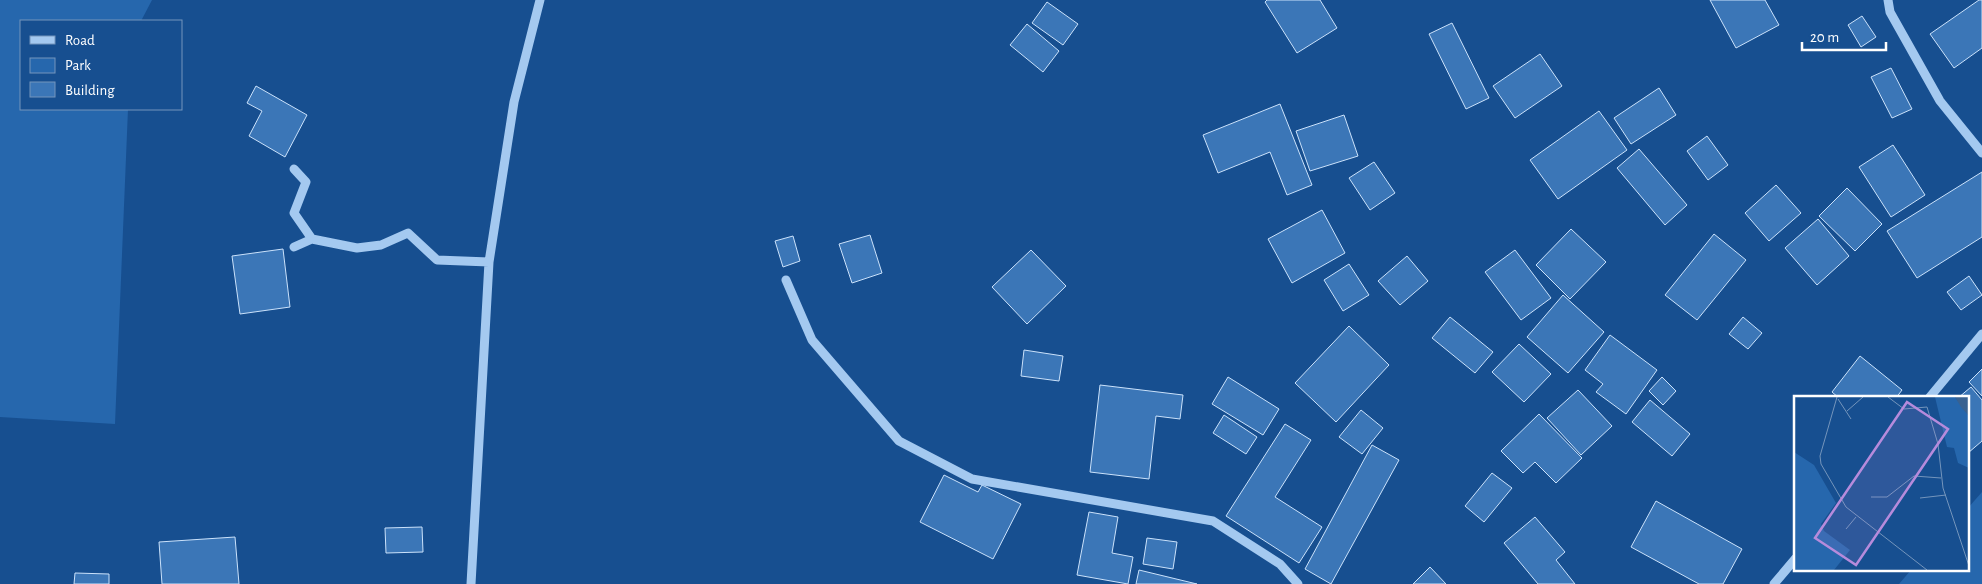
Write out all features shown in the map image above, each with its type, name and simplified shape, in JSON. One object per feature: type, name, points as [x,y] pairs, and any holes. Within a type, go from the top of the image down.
[{"type":"street","points":[[471,584],[489,262],[514,102],[540,0]]},
{"type":"street","points":[[1888,0],[1890,12],[1940,101],[1982,153]]},
{"type":"street","points":[[294,169],[306,182],[294,213],[312,239]]},
{"type":"street","points":[[294,246],[312,239],[357,248],[381,245],[408,233],[437,260],[489,262]]},
{"type":"street","points":[[786,280],[812,340],[899,441],[972,479],[1213,521],[1280,564],[1298,584]]},
{"type":"street","points":[[1931,396],[1982,334]]},
{"type":"street","points":[[1774,584],[1794,560]]},
{"type":"green space","points":[[0,0],[152,0],[142,20],[20,20],[20,110],[128,110],[115,424],[0,417]]},
{"type":"green space","points":[[1982,492],[1982,584],[1899,584],[1909,572],[1970,572],[1970,506]]},
{"type":"building","points":[[1267,0],[1320,0],[1337,28],[1297,53],[1265,2]]},
{"type":"building","points":[[1710,0],[1765,0],[1779,25],[1736,48]]},
{"type":"building","points":[[1979,0],[1982,0],[1982,48],[1954,68],[1930,34]]},
{"type":"building","points":[[1047,2],[1078,24],[1063,45],[1032,23]]},
{"type":"building","points":[[1862,16],[1876,37],[1861,47],[1848,25]]},
{"type":"building","points":[[1452,23],[1489,98],[1466,109],[1429,34]]},
{"type":"building","points":[[1027,24],[1059,51],[1043,72],[1010,45]]},
{"type":"building","points":[[1540,54],[1562,86],[1515,118],[1493,86]]},
{"type":"building","points":[[1891,68],[1912,109],[1892,118],[1871,77]]},
{"type":"building","points":[[256,86],[307,115],[285,157],[249,136],[262,111],[247,103]]},
{"type":"building","points":[[1659,88],[1676,115],[1631,144],[1614,118]]},
{"type":"building","points":[[1280,104],[1312,185],[1287,195],[1270,152],[1218,173],[1203,135]]},
{"type":"building","points":[[1599,111],[1627,150],[1558,199],[1530,160]]},
{"type":"building","points":[[1344,115],[1358,156],[1310,171],[1296,131]]},
{"type":"building","points":[[1707,136],[1728,165],[1708,180],[1687,151]]},
{"type":"building","points":[[1893,145],[1925,195],[1891,217],[1859,167]]},
{"type":"building","points":[[1639,149],[1687,205],[1665,225],[1617,168]]},
{"type":"building","points":[[1374,162],[1395,193],[1370,210],[1349,178]]},
{"type":"building","points":[[1982,172],[1982,237],[1917,278],[1887,231]]},
{"type":"building","points":[[1776,185],[1801,213],[1769,241],[1745,213]]},
{"type":"building","points":[[1847,188],[1882,224],[1855,251],[1819,216]]},
{"type":"building","points":[[1322,210],[1345,253],[1292,283],[1268,239]]},
{"type":"building","points":[[1818,219],[1849,256],[1817,285],[1785,248]]},
{"type":"building","points":[[1571,229],[1606,262],[1570,299],[1536,265]]},
{"type":"building","points":[[1714,234],[1746,260],[1697,320],[1665,295]]},
{"type":"building","points":[[870,235],[882,273],[852,283],[839,244]]},
{"type":"building","points":[[793,236],[800,261],[783,267],[775,241]]},
{"type":"building","points":[[283,249],[290,307],[240,314],[232,256]]},
{"type":"building","points":[[1031,250],[1066,286],[1027,324],[992,287]]},
{"type":"building","points":[[1515,250],[1551,298],[1521,320],[1485,272]]},
{"type":"building","points":[[1407,256],[1428,281],[1400,305],[1378,281]]},
{"type":"building","points":[[1349,264],[1369,295],[1343,311],[1324,280]]},
{"type":"building","points":[[1969,276],[1982,295],[1961,310],[1947,292]]},
{"type":"building","points":[[1563,295],[1604,332],[1568,373],[1527,337]]},
{"type":"building","points":[[1450,317],[1493,352],[1475,373],[1432,338]]},
{"type":"building","points":[[1743,317],[1762,333],[1748,349],[1729,334]]},
{"type":"building","points":[[1349,326],[1389,365],[1336,422],[1295,383]]},
{"type":"building","points":[[1610,335],[1657,370],[1626,414],[1596,392],[1603,384],[1585,370]]},
{"type":"building","points":[[1519,344],[1551,374],[1524,402],[1492,372]]},
{"type":"building","points":[[1024,350],[1063,356],[1059,381],[1021,376]]},
{"type":"building","points":[[1860,356],[1902,390],[1898,396],[1837,396],[1832,392]]},
{"type":"building","points":[[1982,369],[1982,396],[1969,382]]},
{"type":"building","points":[[1228,377],[1279,409],[1263,435],[1212,404]]},
{"type":"building","points":[[1662,377],[1676,391],[1663,405],[1649,391]]},
{"type":"building","points":[[1100,385],[1183,395],[1180,419],[1156,416],[1149,479],[1090,472]]},
{"type":"building","points":[[1971,387],[1982,400],[1982,441],[1970,451],[1970,396],[1960,396]]},
{"type":"building","points":[[1578,390],[1612,426],[1581,455],[1547,418]]},
{"type":"building","points":[[1650,400],[1690,434],[1672,456],[1632,422]]},
{"type":"building","points":[[1361,410],[1383,428],[1362,454],[1339,437]]},
{"type":"building","points":[[1539,414],[1582,458],[1556,483],[1535,462],[1523,473],[1501,451]]},
{"type":"building","points":[[1224,415],[1257,437],[1246,454],[1213,433]]},
{"type":"building","points":[[1285,424],[1311,440],[1275,497],[1322,527],[1299,563],[1226,516]]},
{"type":"building","points":[[1372,445],[1399,460],[1331,584],[1305,569]]},
{"type":"building","points":[[1492,473],[1512,488],[1484,522],[1465,506]]},
{"type":"building","points":[[944,475],[978,492],[982,485],[1021,504],[993,559],[920,522]]},
{"type":"building","points":[[1656,501],[1742,549],[1723,584],[1699,584],[1631,547]]},
{"type":"building","points":[[1089,512],[1118,517],[1112,553],[1133,557],[1128,584],[1077,575]]},
{"type":"building","points":[[1535,517],[1565,552],[1556,560],[1575,584],[1538,584],[1504,543]]},
{"type":"building","points":[[422,527],[423,552],[386,553],[385,528]]},
{"type":"building","points":[[235,537],[239,584],[162,584],[159,542]]},
{"type":"building","points":[[1147,538],[1177,542],[1173,569],[1143,564]]},
{"type":"building","points":[[1430,567],[1446,584],[1413,584]]},
{"type":"building","points":[[1139,570],[1197,584],[1136,584]]},
{"type":"building","points":[[75,573],[109,574],[109,584],[74,584]]}]
